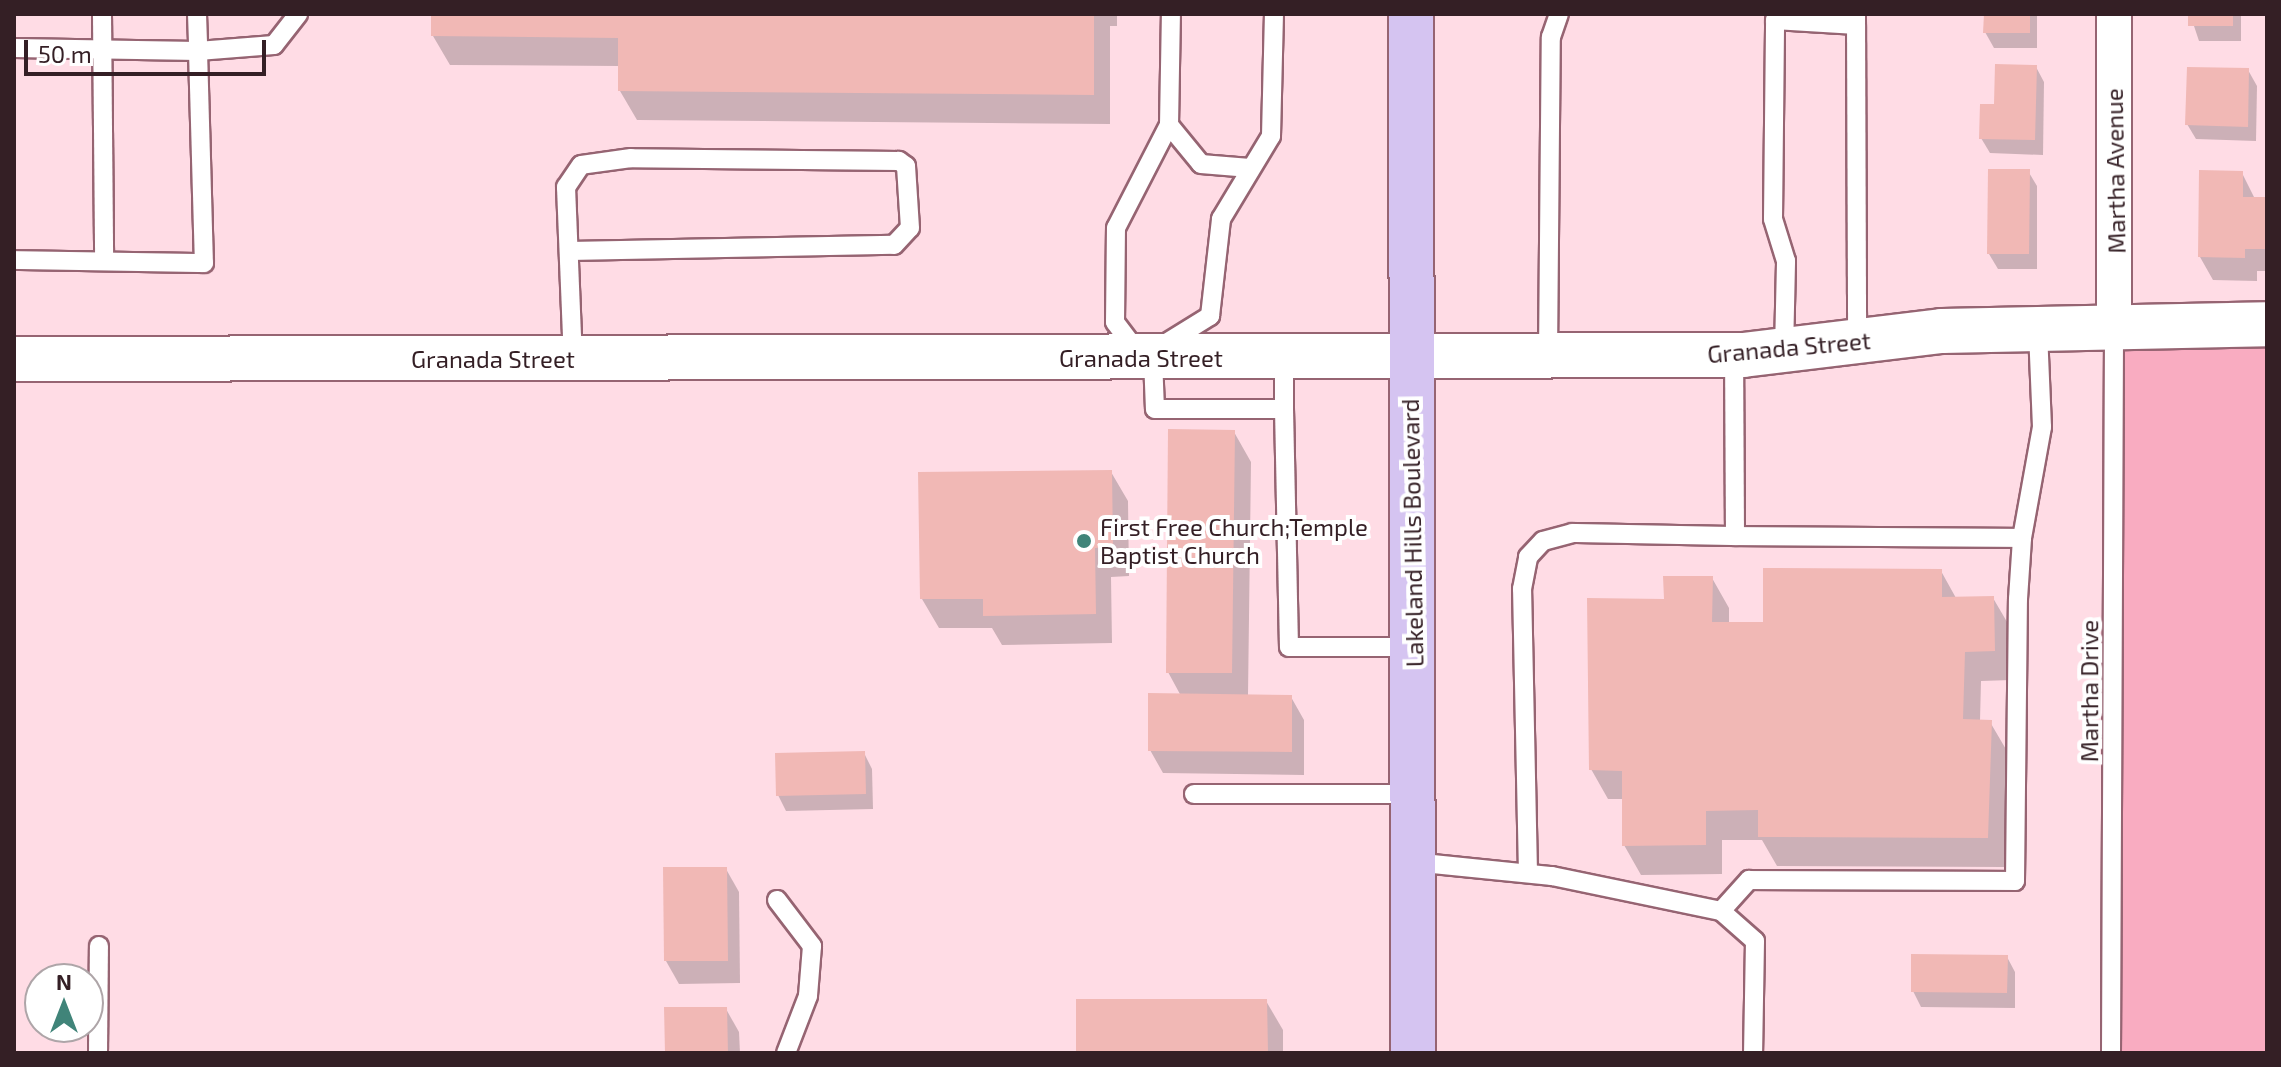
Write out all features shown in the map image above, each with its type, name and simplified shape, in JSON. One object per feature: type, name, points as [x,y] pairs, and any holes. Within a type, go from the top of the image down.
[{"type":"main road","name":"Lakeland Hills Boulevard","points":[[1411,14],[1413,1053]]},
{"type":"street","name":"Martha Avenue","points":[[2114,14],[2114,329]]},
{"type":"street","name":"Granada Street","points":[[14,359],[1734,355],[1942,331],[2267,324]]},
{"type":"lane","points":[[102,14],[104,261]]},
{"type":"lane","points":[[14,260],[204,263],[197,14]]},
{"type":"lane","points":[[14,48],[198,51],[274,45],[298,14]]},
{"type":"lane","points":[[1171,14],[1169,125],[1116,228],[1115,322],[1148,358],[1155,409],[1284,409]]},
{"type":"lane","points":[[1148,358],[1210,316],[1221,219],[1271,136],[1274,14]]},
{"type":"lane","points":[[1548,356],[1551,37],[1559,14]]},
{"type":"lane","points":[[1784,351],[1786,261],[1773,219],[1775,17],[1856,20],[1857,343]]},
{"type":"lane","points":[[1169,125],[1201,164],[1250,168]]},
{"type":"lane","points":[[569,251],[894,245],[910,228],[906,166],[899,161],[631,158],[581,165],[566,187],[573,359]]},
{"type":"lane","name":"Martha Drive","points":[[2111,1053],[2114,329]]},
{"type":"lane","points":[[1721,911],[1749,880],[2015,881],[2022,538],[2042,427],[2038,330]]},
{"type":"lane","points":[[1734,355],[1735,536]]},
{"type":"lane","points":[[1284,357],[1289,647],[1413,647]]},
{"type":"lane","points":[[1528,873],[1522,589],[1528,557],[1543,541],[1572,533],[2022,538]]},
{"type":"lane","points":[[1194,794],[1413,794]]},
{"type":"lane","points":[[1413,862],[1528,873],[1721,911],[1755,941],[1753,1053]]},
{"type":"lane","points":[[777,900],[812,946],[808,996],[786,1053]]},
{"type":"lane","points":[[98,1053],[99,946]]},
{"type":"shaded area","points":[[2267,343],[2267,1053],[2121,1053],[2123,348]]},
{"type":"building","points":[[431,14],[1094,14],[1094,95],[618,91],[618,38],[431,36]]},
{"type":"building","points":[[1984,14],[2030,14],[2030,33],[1983,33]]},
{"type":"building","points":[[2188,14],[2233,14],[2233,26],[2188,26]]},
{"type":"building","points":[[1995,64],[2037,65],[2035,140],[1979,139],[1980,104],[1994,104]]},
{"type":"building","points":[[2187,67],[2249,68],[2248,127],[2185,125]]},
{"type":"building","points":[[1988,169],[2030,169],[2029,254],[1987,254]]},
{"type":"building","points":[[2199,170],[2243,171],[2243,197],[2267,197],[2267,249],[2245,249],[2245,258],[2198,257]]},
{"type":"building","points":[[1168,429],[1235,430],[1232,673],[1166,673]]},
{"type":"building","points":[[1112,470],[1113,547],[1095,548],[1096,614],[983,616],[983,599],[920,599],[918,472]]},
{"type":"building","points":[[1763,568],[1942,569],[1942,597],[1994,596],[1995,651],[1965,652],[1963,719],[1992,720],[1988,838],[1758,837],[1758,810],[1706,811],[1706,845],[1622,846],[1622,771],[1589,770],[1587,598],[1664,599],[1663,576],[1713,576],[1712,622],[1763,622]]},
{"type":"building","points":[[1148,693],[1292,695],[1292,752],[1148,751]]},
{"type":"building","points":[[865,751],[866,794],[776,796],[775,753]]},
{"type":"building","points":[[663,867],[727,867],[728,961],[664,961]]},
{"type":"building","points":[[1911,954],[2008,955],[2007,993],[1911,992]]},
{"type":"building","points":[[1076,999],[1267,999],[1268,1053],[1076,1053]]},
{"type":"building","points":[[664,1007],[727,1007],[728,1053],[665,1053]]},
{"type":"place","name":"First Free Church;Temple Baptist Church","points":[[1084,541]]}]
